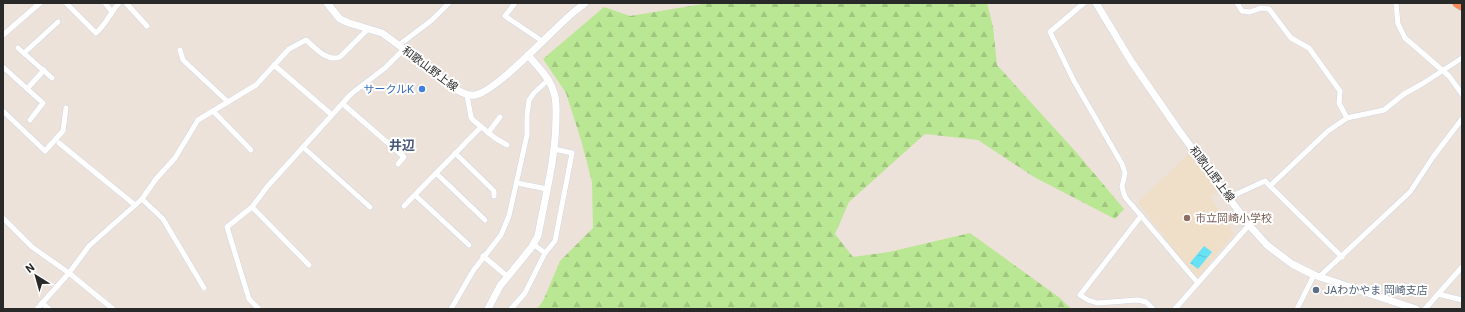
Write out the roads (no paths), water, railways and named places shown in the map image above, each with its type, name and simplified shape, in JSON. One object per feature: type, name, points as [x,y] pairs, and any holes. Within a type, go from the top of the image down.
[{"type":"highway","points":[[1457,3],[1462,6]]},
{"type":"main road","name":"和歌山野上線","points":[[327,3],[340,19],[382,33],[457,90],[467,95],[475,95],[490,88],[528,55],[567,17],[585,3]]},
{"type":"main road","name":"和歌山野上線","points":[[1096,3],[1131,60],[1180,132],[1230,197],[1249,225],[1267,245],[1292,264],[1317,276],[1416,309]]},
{"type":"main road","points":[[488,309],[500,286],[538,236],[554,149],[556,104],[553,88],[528,55]]},
{"type":"street","points":[[3,35],[40,3]]},
{"type":"street","points":[[66,3],[96,33],[104,26],[119,3]]},
{"type":"street","points":[[105,3],[112,12]]},
{"type":"street","points":[[126,3],[148,26]]},
{"type":"street","points":[[259,309],[249,299],[227,227],[252,207],[267,187],[351,94],[385,68],[402,47],[449,3]]},
{"type":"street","points":[[515,3],[505,16],[542,41]]},
{"type":"street","points":[[1084,3],[1050,32],[1074,81],[1122,164],[1125,173],[1122,187],[1125,197],[1197,282]]},
{"type":"street","points":[[1237,3],[1242,11],[1250,12],[1261,8],[1269,9],[1291,38],[1309,48],[1340,91],[1339,103],[1347,118]]},
{"type":"street","points":[[1396,3],[1398,24],[1405,38],[1449,76],[1462,94]]},
{"type":"street","points":[[24,53],[58,22]]},
{"type":"street","points":[[37,309],[69,273],[89,246],[142,198],[175,158],[198,120],[256,85],[289,49],[306,40],[327,58],[334,59],[340,57],[368,29]]},
{"type":"street","points":[[18,48],[52,78]]},
{"type":"street","points":[[180,50],[183,60],[228,102]]},
{"type":"street","points":[[1270,186],[1328,131],[1347,118],[1384,110],[1404,94],[1462,58]]},
{"type":"street","points":[[274,65],[332,115]]},
{"type":"street","points":[[3,67],[43,103],[30,120]]},
{"type":"street","points":[[27,89],[44,70]]},
{"type":"street","points":[[451,309],[483,256],[506,227],[528,135],[527,116],[529,100],[548,80]]},
{"type":"street","points":[[467,95],[471,117],[488,133],[507,145]]},
{"type":"street","points":[[342,104],[404,157],[398,164]]},
{"type":"street","points":[[3,111],[45,151],[63,131],[66,108]]},
{"type":"street","points":[[213,111],[251,150]]},
{"type":"street","points":[[488,133],[500,117]]},
{"type":"street","points":[[1297,309],[1317,276],[1342,257],[1410,192],[1462,119]]},
{"type":"street","points":[[404,206],[481,126]]},
{"type":"street","points":[[59,143],[135,205]]},
{"type":"street","points":[[303,147],[370,207]]},
{"type":"street","points":[[511,309],[525,293],[545,253],[555,241],[572,153],[554,149]]},
{"type":"street","points":[[455,153],[494,191],[494,196]]},
{"type":"street","points":[[436,173],[485,220]]},
{"type":"street","points":[[1230,197],[1265,181],[1342,257]]},
{"type":"street","points":[[517,183],[547,189]]},
{"type":"street","points":[[415,195],[469,245]]},
{"type":"street","points":[[142,198],[163,219],[204,288]]},
{"type":"street","points":[[252,207],[309,265]]},
{"type":"street","points":[[1141,216],[1080,295],[1097,303],[1138,300],[1146,302],[1153,309]]},
{"type":"street","points":[[3,218],[32,247],[69,273],[113,309]]},
{"type":"street","points":[[1175,309],[1197,282],[1249,225]]},
{"type":"street","points":[[533,244],[545,253]]},
{"type":"street","points":[[483,256],[508,277]]},
{"type":"street","points":[[1425,309],[1462,267]]},
{"type":"street","points":[[1438,294],[1462,300]]},
{"type":"street","points":[[42,303],[49,309]]},
{"type":"water","points":[[1204,246],[1212,252],[1198,269],[1190,263]]},
{"type":"place","name":"サークルK","points":[[422,89]]},
{"type":"place","name":"市立岡崎小学校","points":[[1187,218]]},
{"type":"place","name":"JAわかやま 岡崎支店","points":[[1316,290]]},
{"type":"district","name":"井辺","points":[[402,145]]}]
